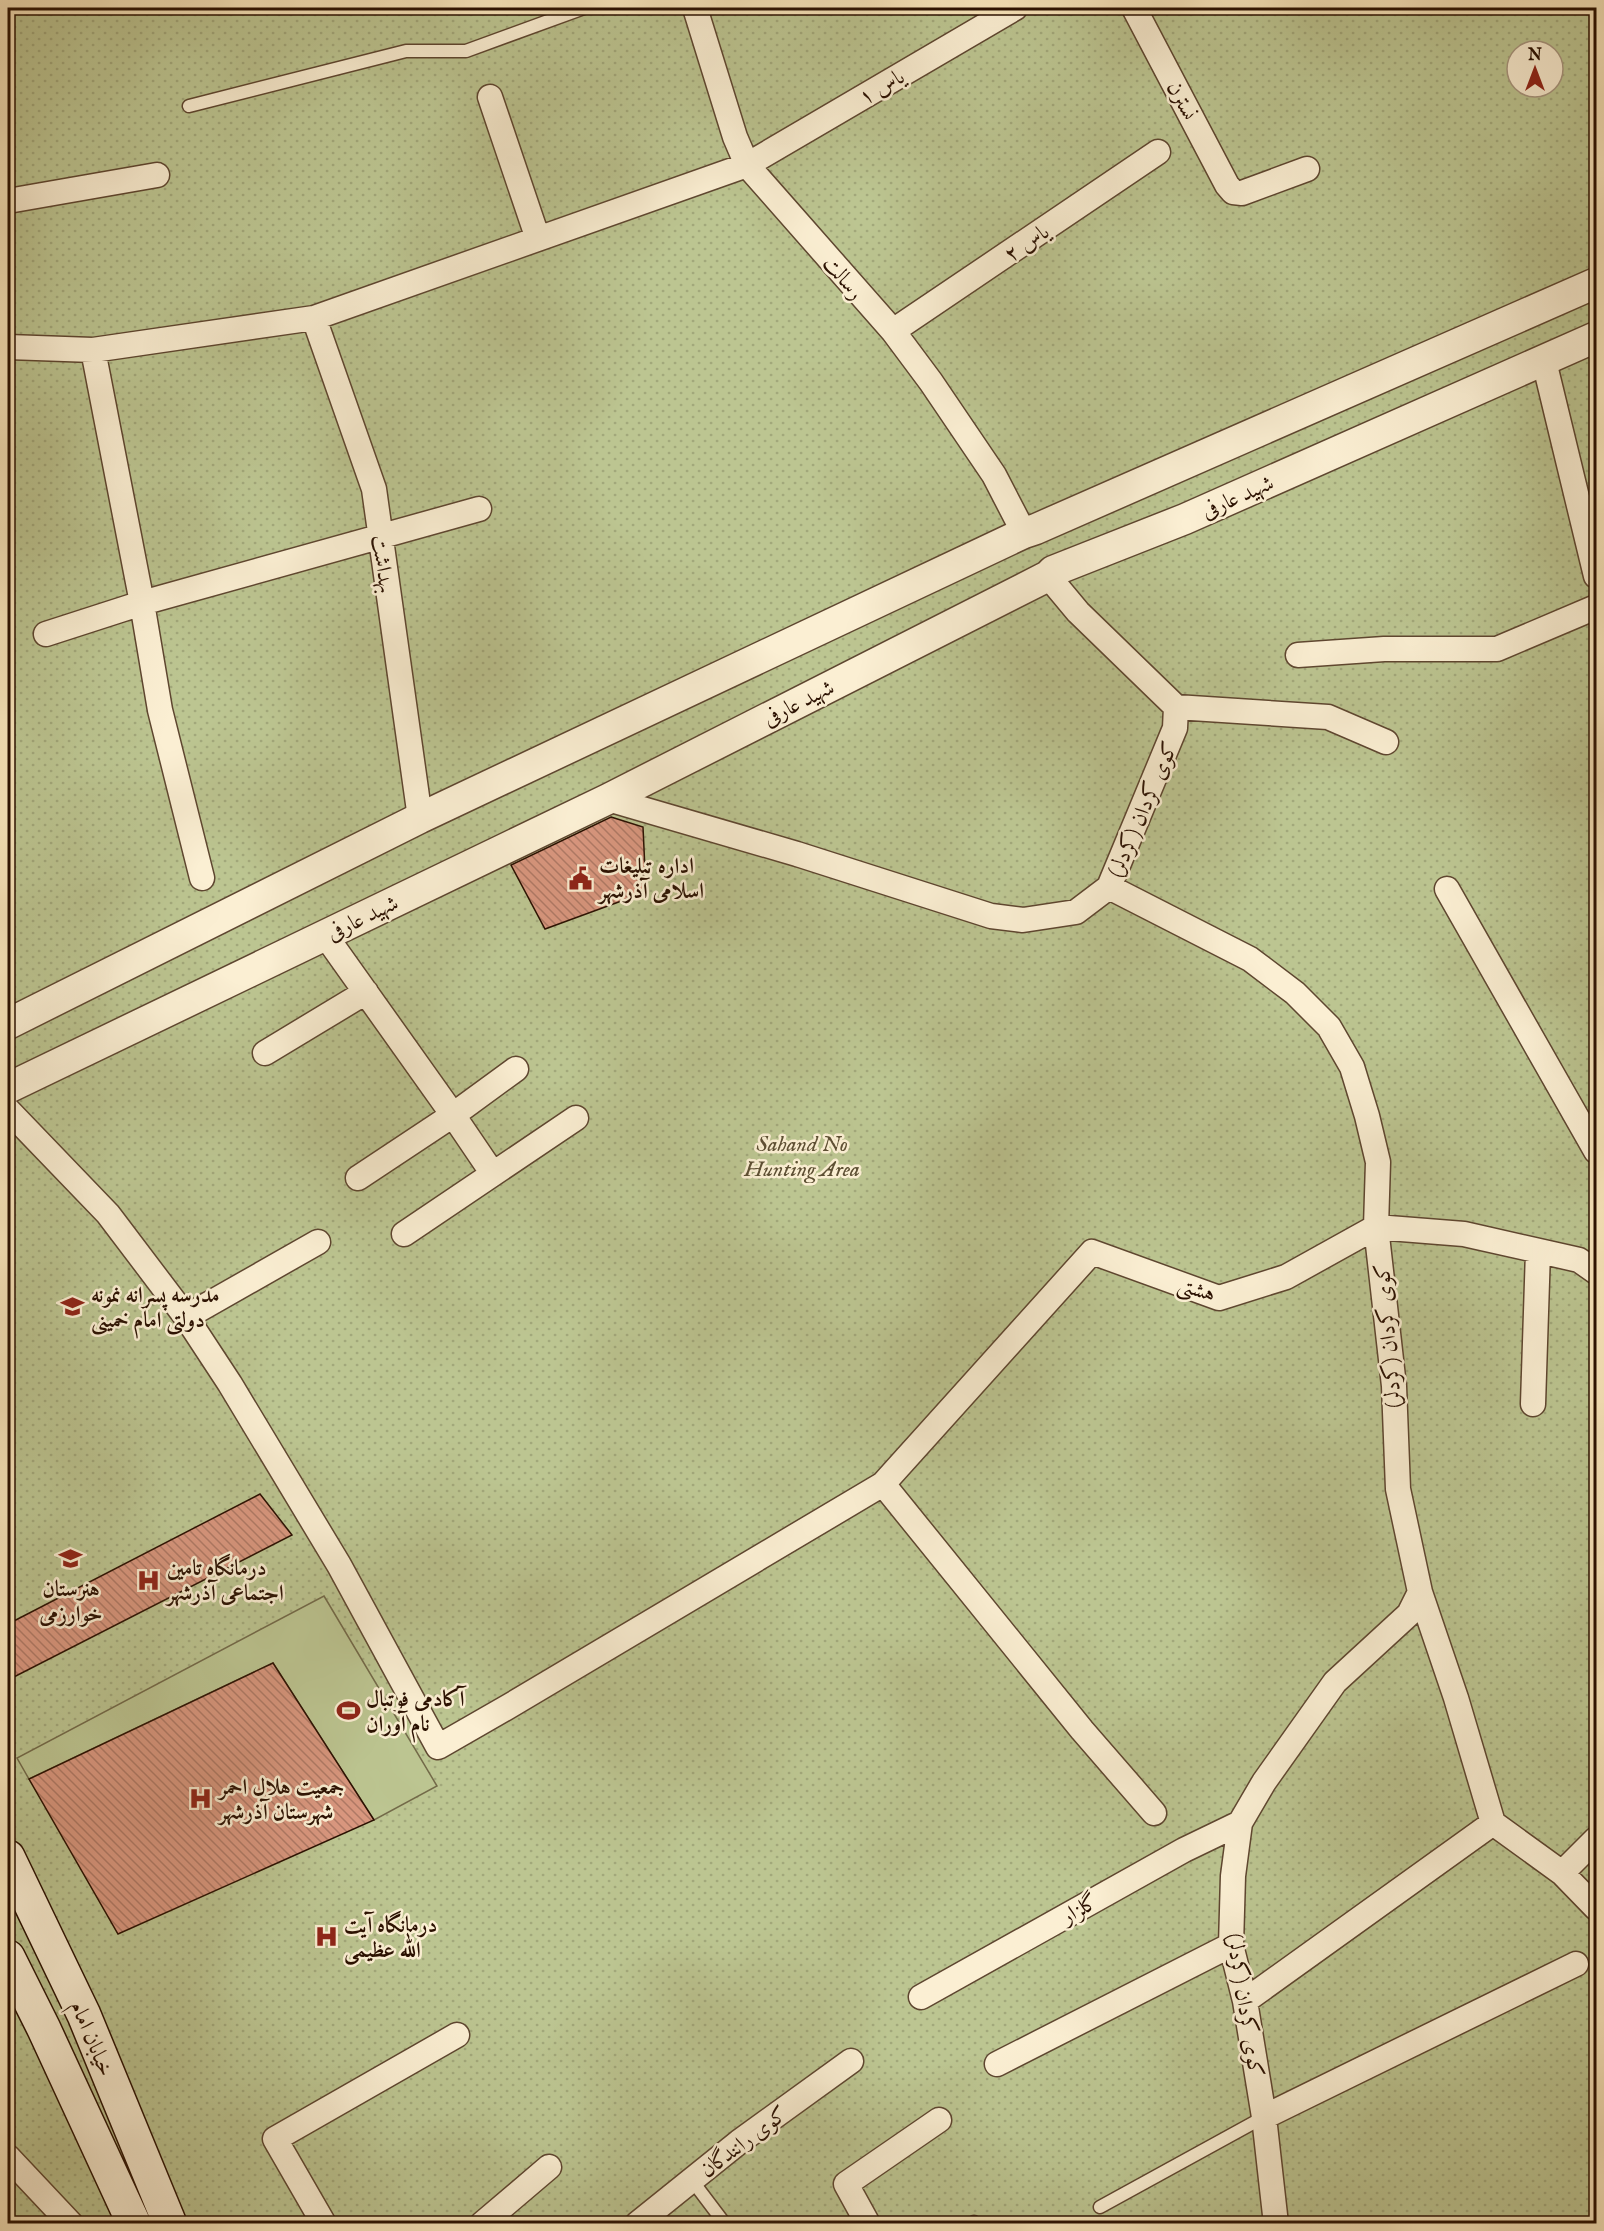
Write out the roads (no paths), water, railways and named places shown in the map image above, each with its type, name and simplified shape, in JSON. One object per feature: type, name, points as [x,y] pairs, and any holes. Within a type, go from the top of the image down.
[{"type":"main road","name":"خیابان امام","points":[[8,1857],[84,2015],[170,2223]]},
{"type":"main road","name":"خیابان امام","points":[[8,1957],[134,2223]]},
{"type":"street","name":"رسالت","points":[[695,8],[735,137],[747,165],[893,331],[931,382],[994,475],[1025,533]]},
{"type":"street","name":"یاس ۱","points":[[8,347],[93,351],[315,318],[747,165],[1015,8]]},
{"type":"street","name":"نسترن","points":[[1134,8],[1227,185],[1233,192],[1242,193],[1307,168]]},
{"type":"street","points":[[490,97],[538,239]]},
{"type":"street","name":"یاس ۲","points":[[893,331],[1158,152]]},
{"type":"street","points":[[8,201],[157,176]]},
{"type":"street","points":[[8,1024],[420,818],[1025,533],[1596,283]]},
{"type":"street","name":"بهداشت","points":[[315,318],[374,489],[420,818]]},
{"type":"street","name":"شهید عارفی","points":[[8,1088],[608,799],[1047,576],[1185,519],[1596,337]]},
{"type":"street","points":[[93,351],[142,603],[160,710],[202,879]]},
{"type":"street","points":[[1544,361],[1596,576]]},
{"type":"street","points":[[46,634],[142,603],[479,509]]},
{"type":"street","points":[[1046,532],[1056,543],[1058,558],[1047,576],[1022,577],[1011,565],[1008,558],[1009,548],[1025,533],[1046,532]]},
{"type":"street","points":[[1047,576],[1078,612],[1176,707],[1328,717],[1386,742]]},
{"type":"street","points":[[1298,655],[1384,649],[1497,649],[1596,607]]},
{"type":"street","name":"کوی کردان (کردلر)","points":[[1176,707],[1175,728],[1109,886],[1250,958],[1294,993],[1329,1027],[1352,1067],[1378,1162],[1376,1227],[1394,1386],[1398,1489],[1420,1593],[1409,1614],[1335,1682],[1264,1782],[1240,1823],[1233,1876],[1231,1945],[1245,2001],[1264,2117],[1276,2222]]},
{"type":"street","points":[[608,799],[797,854],[991,916],[1023,920],[1076,912],[1109,886]]},
{"type":"street","points":[[1448,890],[1596,1151]]},
{"type":"street","points":[[325,935],[493,1174]]},
{"type":"street","points":[[265,1053],[366,993]]},
{"type":"street","points":[[358,1179],[516,1069]]},
{"type":"street","points":[[8,1110],[108,1214],[186,1317],[230,1384],[339,1565],[438,1747],[883,1484],[1082,1730],[1154,1813]]},
{"type":"street","points":[[404,1234],[576,1118]]},
{"type":"street","points":[[1376,1227],[1464,1234],[1580,1260],[1596,1272]]},
{"type":"street","name":"هشتی","points":[[883,1484],[1092,1252],[1219,1298],[1286,1277],[1376,1227]]},
{"type":"street","points":[[186,1317],[318,1242]]},
{"type":"street","points":[[1533,1404],[1538,1251]]},
{"type":"street","points":[[1420,1593],[1456,1698],[1493,1823],[1562,1873],[1596,1908]]},
{"type":"street","name":"گلزار","points":[[921,1997],[1184,1850],[1240,1823]]},
{"type":"street","points":[[1245,2001],[1493,1823]]},
{"type":"street","points":[[1562,1873],[1596,1839]]},
{"type":"street","points":[[998,2064],[1231,1945]]},
{"type":"street","points":[[1264,2117],[1576,1964]]},
{"type":"street","points":[[324,2223],[275,2139],[457,2035]]},
{"type":"street","name":"کوی رانندگان","points":[[637,2223],[691,2179],[851,2061]]},
{"type":"street","points":[[868,2223],[846,2184],[939,2121]]},
{"type":"street","points":[[8,2157],[71,2223]]},
{"type":"street","points":[[482,2223],[549,2167]]},
{"type":"lane","points":[[189,106],[406,51],[466,51],[584,8]]},
{"type":"lane","points":[[1100,2207],[1264,2117]]},
{"type":"lane","points":[[691,2179],[725,2223]]},
{"type":"place","name":"اداره تبلیغات اسلامی آذرشهر","points":[[581,878]]},
{"type":"place","name":"مدرسه پسرانه نمونه دولتی امام خمینی","points":[[73,1307]]},
{"type":"place","name":"هنرستان خوارزمی","points":[[71,1559]]},
{"type":"place","name":"درمانگاه تامین اجتماعی آذرشهر","points":[[149,1580]]},
{"type":"place","name":"آکادمی فوتبال نام آوران","points":[[348,1711]]},
{"type":"place","name":"جمعیت هلال احمر شهرستان آذرشهر","points":[[201,1799]]},
{"type":"place","name":"درمانگاه آیت الله عظیمی","points":[[326,1937]]},
{"type":"park label","name":"Sahand No Hunting Area","points":[[802,1156]]}]
